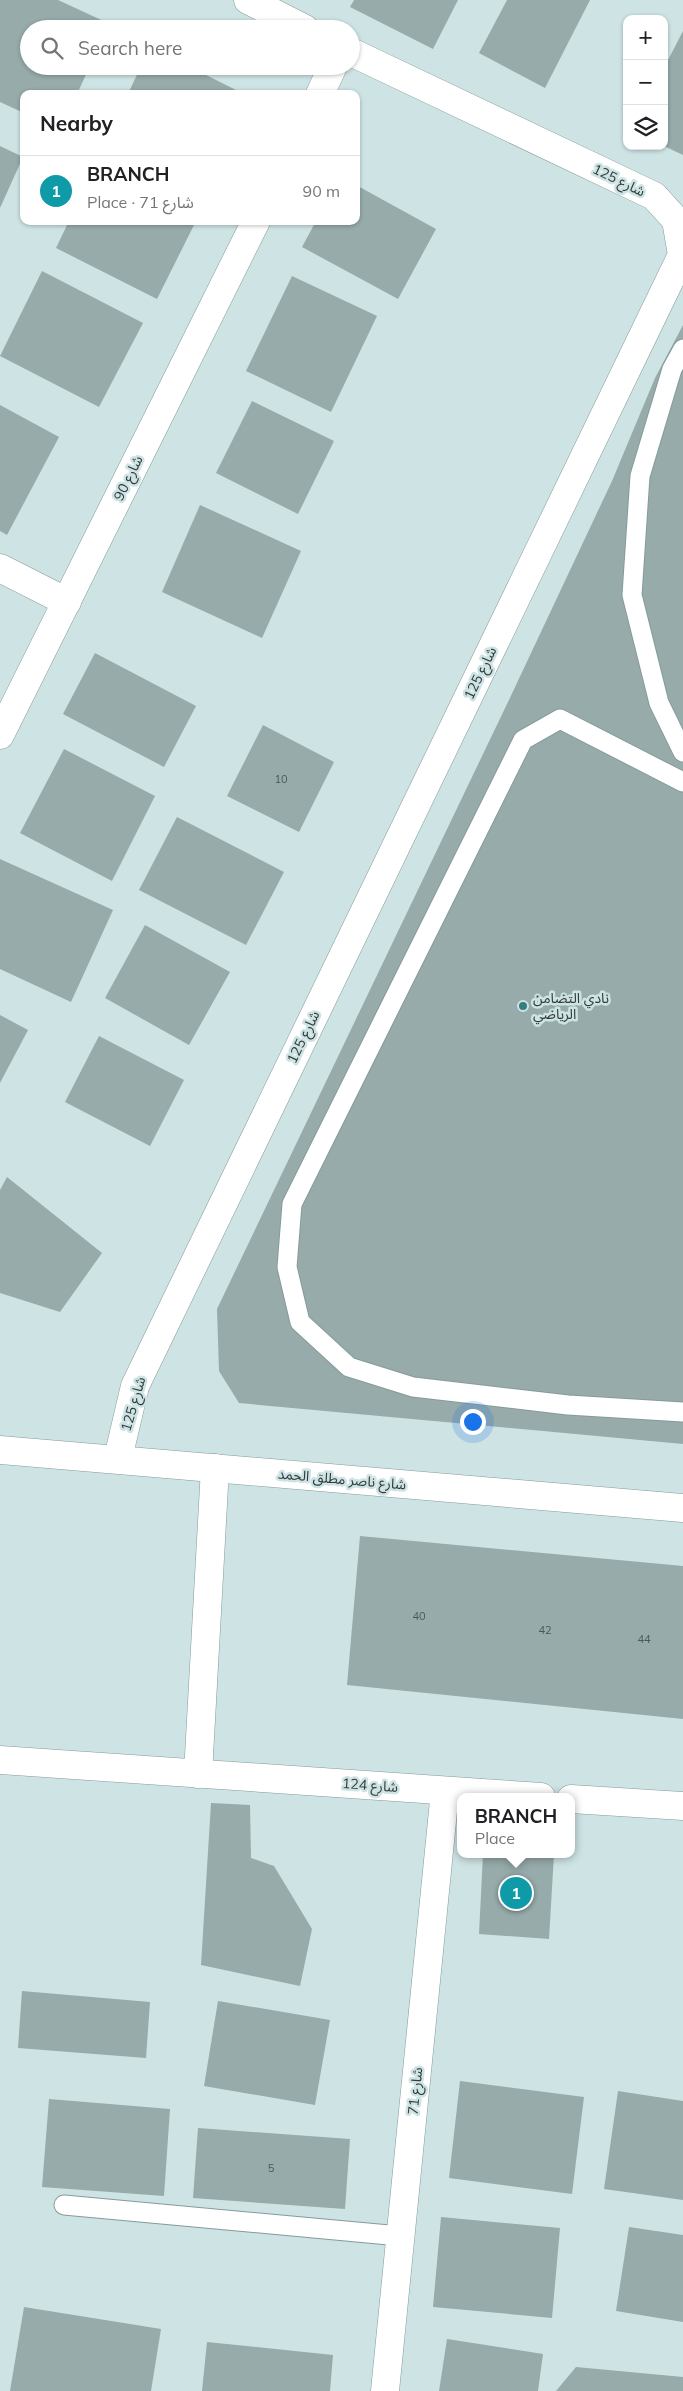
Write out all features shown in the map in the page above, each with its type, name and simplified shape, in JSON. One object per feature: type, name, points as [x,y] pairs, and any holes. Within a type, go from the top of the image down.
[{"type":"street","points":[[248,0],[287,20]]},
{"type":"street","name":"شارع 125","points":[[118,1458],[135,1386],[682,255],[676,220],[654,196],[360,56]]},
{"type":"street","points":[[322,90],[330,75]]},
{"type":"street","name":"شارع 90","points":[[0,735],[254,225]]},
{"type":"street","points":[[0,568],[67,602]]},
{"type":"street","name":"شارع ناصر مطلق الحمد","points":[[0,1450],[118,1458],[683,1508]]},
{"type":"street","points":[[198,1774],[215,1468]]},
{"type":"street","name":"شارع 124","points":[[0,1760],[477,1793]]},
{"type":"street","name":"شارع 71","points":[[385,2391],[445,1791]]},
{"type":"street","points":[[575,1799],[683,1806]]},
{"type":"lane","points":[[683,348],[672,369],[640,476],[632,595],[659,703],[683,752]]},
{"type":"lane","points":[[683,782],[560,719],[523,740],[292,1204],[287,1267],[300,1322],[349,1367],[413,1387],[568,1405],[683,1412]]},
{"type":"lane","points":[[64,2205],[400,2236]]},
{"type":"building","points":[[0,0],[58,0],[101,20],[20,20],[20,75],[86,75],[79,90],[20,90],[20,111],[0,102]]},
{"type":"building","points":[[354,0],[458,0],[433,49],[350,7]]},
{"type":"building","points":[[507,0],[590,0],[545,88],[479,53]]},
{"type":"building","points":[[683,31],[683,155],[668,148],[668,60]]},
{"type":"building","points":[[137,75],[206,75],[236,90],[130,90]]},
{"type":"building","points":[[0,146],[20,156],[20,164],[0,208]]},
{"type":"building","points":[[360,187],[436,229],[398,299],[302,247],[314,225],[360,225]]},
{"type":"building","points":[[67,225],[194,225],[157,299],[56,248]]},
{"type":"building","points":[[42,271],[143,323],[99,407],[0,356]]},
{"type":"building","points":[[292,276],[377,316],[331,412],[246,371]]},
{"type":"building","name":"نادي التضامن الرياضي","points":[[683,325],[683,1444],[239,1403],[219,1371],[217,1309],[507,704],[612,481],[655,378]]},
{"type":"building","points":[[252,401],[334,441],[298,514],[216,473]]},
{"type":"building","points":[[0,405],[59,437],[7,535],[0,531]]},
{"type":"building","points":[[200,505],[301,551],[262,638],[162,592]]},
{"type":"building","points":[[95,653],[196,706],[164,767],[63,714]]},
{"type":"building","points":[[263,725],[334,762],[299,832],[227,796]]},
{"type":"building","points":[[64,749],[155,796],[112,881],[20,833]]},
{"type":"building","points":[[177,817],[284,872],[246,945],[139,890]]},
{"type":"building","points":[[0,859],[113,910],[71,1002],[0,969]]},
{"type":"building","points":[[145,925],[230,972],[189,1045],[105,998]]},
{"type":"building","points":[[0,1015],[28,1030],[0,1083]]},
{"type":"building","points":[[99,1036],[184,1080],[150,1146],[65,1102]]},
{"type":"building","points":[[7,1177],[102,1253],[60,1312],[0,1293],[0,1190]]},
{"type":"building","points":[[360,1536],[683,1566],[683,1719],[347,1685]]},
{"type":"building","points":[[211,1803],[250,1805],[251,1858],[274,1866],[312,1929],[300,1986],[201,1965]]},
{"type":"building","points":[[483,1858],[554,1858],[549,1939],[479,1934]]},
{"type":"building","points":[[22,1991],[150,2002],[146,2058],[18,2048]]},
{"type":"building","points":[[218,2001],[330,2020],[315,2105],[204,2086]]},
{"type":"building","points":[[460,2081],[584,2097],[572,2194],[449,2178]]},
{"type":"building","points":[[618,2091],[683,2101],[683,2200],[604,2189]]},
{"type":"building","points":[[49,2099],[170,2109],[164,2196],[42,2187]]},
{"type":"building","points":[[198,2128],[350,2139],[345,2209],[193,2198]]},
{"type":"building","points":[[441,2217],[560,2228],[552,2318],[433,2307]]},
{"type":"building","points":[[629,2227],[683,2235],[683,2322],[616,2311]]},
{"type":"building","points":[[24,2307],[161,2329],[151,2391],[10,2391]]},
{"type":"building","points":[[447,2339],[543,2354],[538,2391],[439,2391]]},
{"type":"building","points":[[207,2342],[333,2355],[330,2391],[202,2391]]},
{"type":"building","points":[[576,2367],[683,2377],[683,2391],[556,2391]]},
{"type":"place","name":"نادي التضامن الرياضي","points":[[523,1006]]},
{"type":"place","name":"BRANCH","points":[[516,1893]]}]
